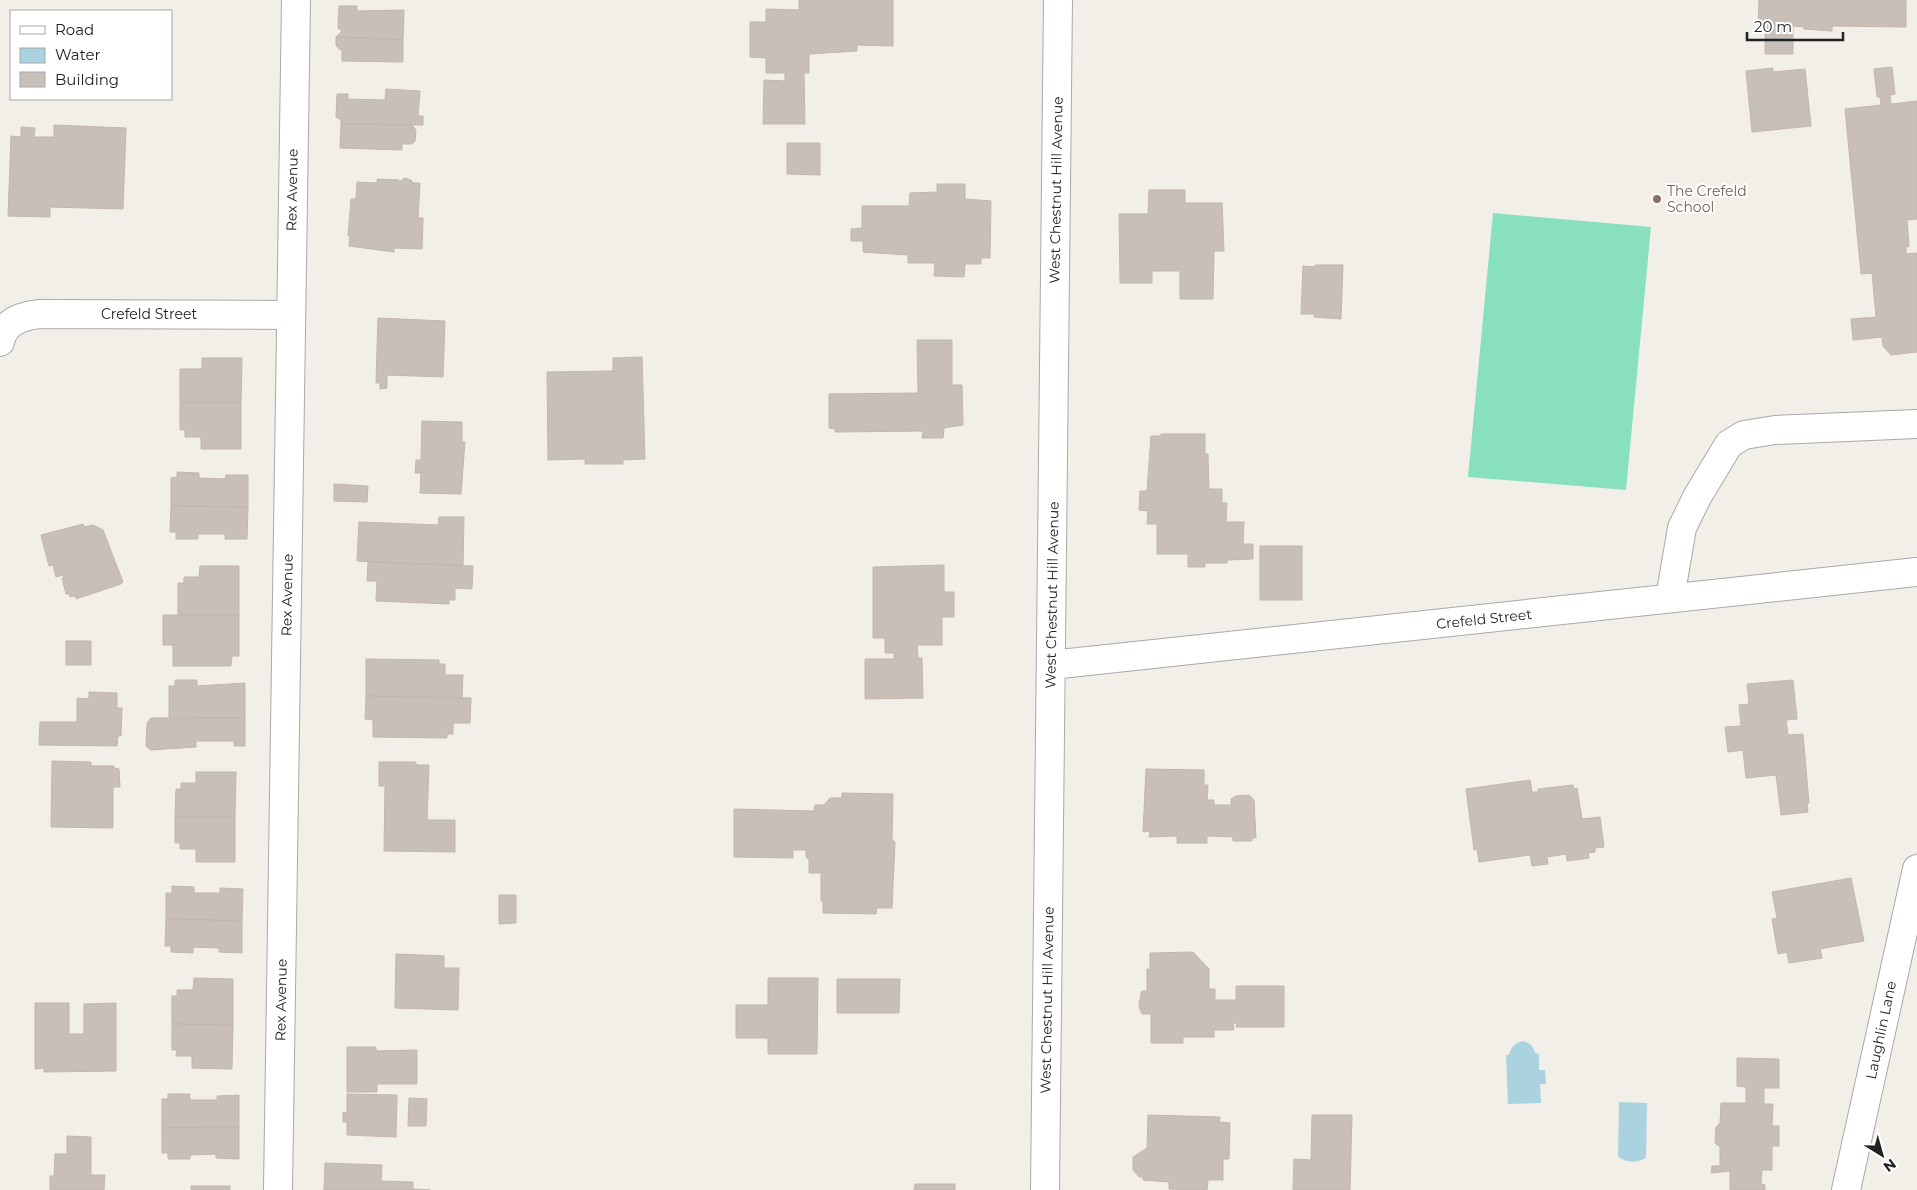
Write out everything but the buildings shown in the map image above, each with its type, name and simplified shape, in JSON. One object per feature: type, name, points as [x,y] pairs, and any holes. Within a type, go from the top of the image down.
[{"type":"street","name":"Rex Avenue","points":[[278,1190],[296,0]]},
{"type":"street","name":"West Chestnut Hill Avenue","points":[[1045,1190],[1058,0]]},
{"type":"street","name":"Crefeld Street","points":[[5,332],[24,316],[39,314],[290,315]]},
{"type":"street","points":[[1670,598],[1682,528],[1697,497],[1729,444],[1744,435],[1775,430],[1917,424]]},
{"type":"street","name":"Crefeld Street","points":[[1051,665],[1917,572]]},
{"type":"street","name":"Laughlin Lane","points":[[1846,1190],[1917,869]]},
{"type":"green space","points":[[1493,213],[1651,227],[1626,490],[1468,477]]},
{"type":"water","points":[[1522,1041],[1531,1045],[1535,1053],[1539,1054],[1539,1070],[1545,1070],[1546,1084],[1540,1084],[1541,1103],[1508,1104],[1506,1055],[1509,1055],[1513,1046]]},
{"type":"water","points":[[1619,1102],[1647,1103],[1646,1158],[1642,1160],[1629,1161],[1618,1157]]},
{"type":"place","name":"The Crefeld School","points":[[1657,199]]}]
